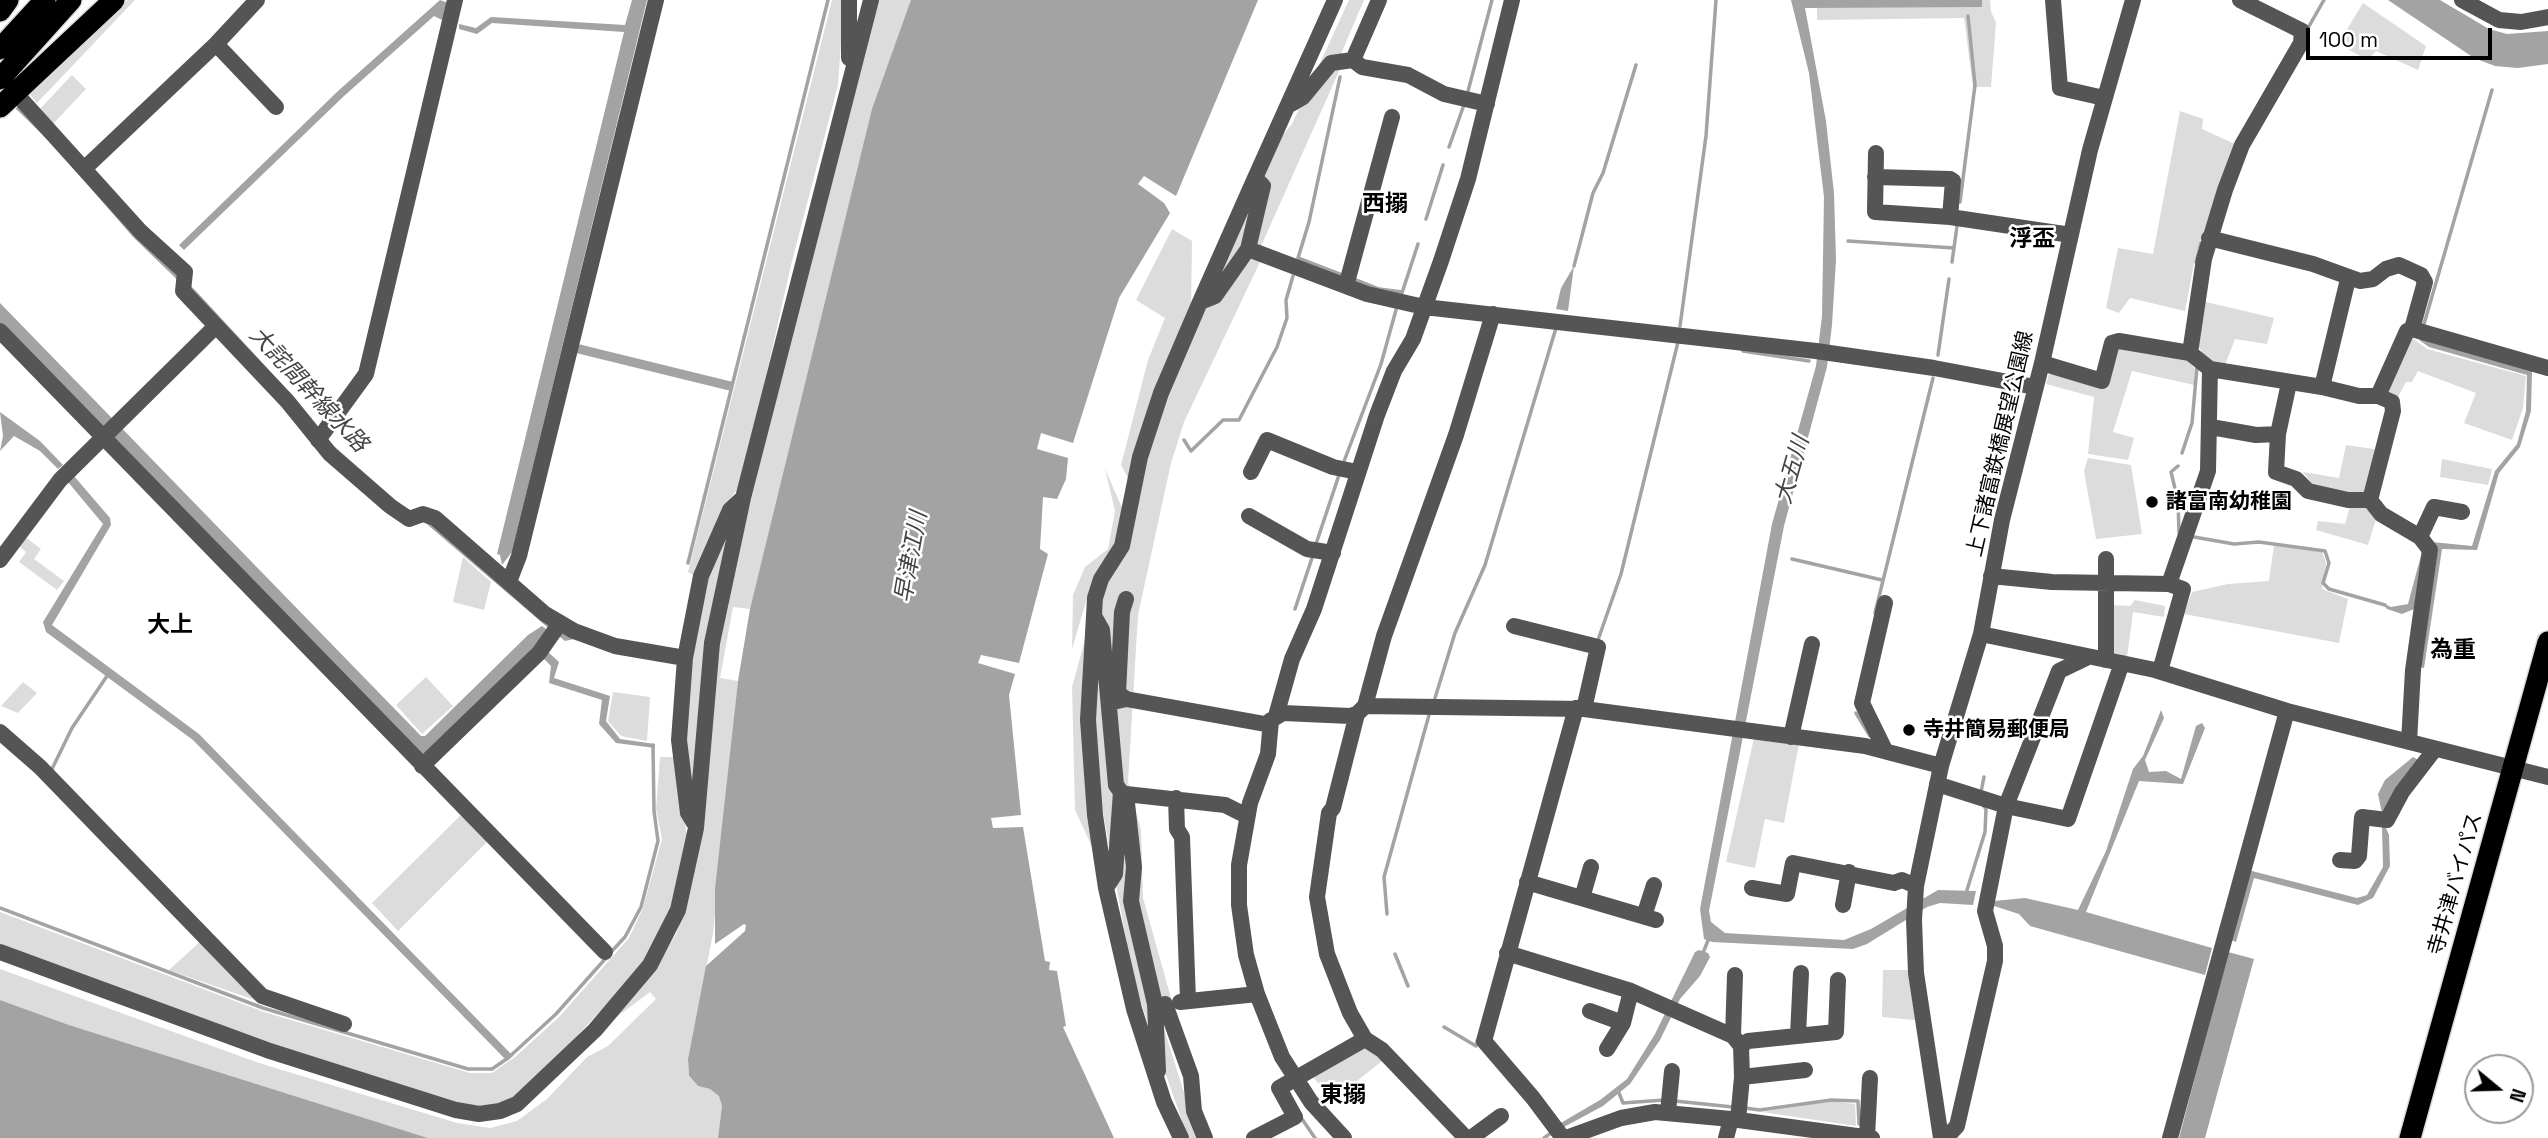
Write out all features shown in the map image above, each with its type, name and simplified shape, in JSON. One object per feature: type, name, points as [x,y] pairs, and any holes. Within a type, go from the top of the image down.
[{"type":"highway","points":[[0,11],[8,0]]},
{"type":"highway","points":[[0,49],[45,0]]},
{"type":"highway","points":[[0,79],[71,0]]},
{"type":"highway","points":[[0,107],[114,0]]},
{"type":"highway","name":"寺井津バイパス","points":[[2410,1138],[2548,642]]},
{"type":"street","points":[[85,168],[216,44],[257,0]]},
{"type":"street","points":[[323,436],[366,374],[455,0]]},
{"type":"street","points":[[509,582],[523,543],[656,0]]},
{"type":"street","points":[[849,0],[849,82]]},
{"type":"street","points":[[0,952],[267,1050],[456,1110],[479,1114],[500,1111],[517,1104],[537,1089],[595,1030],[650,965],[678,910],[696,828],[712,643],[744,498],[870,0]]},
{"type":"street","points":[[1181,1138],[1157,1080],[1134,1009],[1106,888],[1095,816],[1088,720],[1095,597],[1101,579],[1122,546],[1140,457],[1161,393],[1335,0]]},
{"type":"street","points":[[1353,60],[1379,0]]},
{"type":"street","points":[[1344,1138],[1311,1102],[1282,1057],[1257,994],[1246,955],[1239,905],[1239,865],[1247,816],[1268,754],[1274,718],[1292,659],[1314,609],[1322,550],[1348,470],[1394,370],[1413,339],[1468,178],[1474,101],[1512,0]]},
{"type":"street","points":[[2053,0],[2060,88],[2104,98]]},
{"type":"street","name":"上下諸富鉄橋展望公園線","points":[[1944,1138],[1916,974],[1916,892],[1941,766],[1981,634],[1991,576],[2071,235],[2104,98],[2133,0]]},
{"type":"street","points":[[2190,352],[2192,320],[2209,239],[2242,145],[2301,43],[2302,31],[2240,0]]},
{"type":"street","points":[[2462,0],[2500,20],[2521,22],[2548,16]]},
{"type":"street","points":[[216,44],[276,107]]},
{"type":"street","points":[[1289,105],[1303,97],[1331,63],[1353,60],[1362,67],[1408,75],[1444,94],[1474,101]]},
{"type":"street","points":[[20,98],[141,232],[185,272],[184,282],[216,326],[390,506],[418,516],[435,518],[566,630],[615,646],[685,658]]},
{"type":"street","points":[[1346,286],[1392,117]]},
{"type":"street","points":[[1876,153],[1875,212],[1950,217],[2071,235]]},
{"type":"street","points":[[1875,177],[1954,181],[1950,217]]},
{"type":"street","points":[[1200,302],[1215,296],[1248,249],[1263,186],[1255,178]]},
{"type":"street","points":[[2209,239],[2313,264],[2348,279],[2373,279],[2386,269],[2399,265],[2421,275],[2425,282],[2412,329]]},
{"type":"street","points":[[1248,249],[1346,286],[1392,301],[1424,307],[1816,351],[1934,368],[2035,387]]},
{"type":"street","points":[[2322,387],[2348,279]]},
{"type":"street","points":[[1493,314],[1456,435],[1384,636],[1333,808],[1329,813],[1317,897],[1327,954],[1346,1003],[1366,1039],[1382,1050],[1468,1138],[1501,1116]]},
{"type":"street","points":[[0,559],[60,480],[216,326]]},
{"type":"street","points":[[2378,396],[2407,331],[2412,329],[2548,368]]},
{"type":"street","points":[[0,331],[605,952]]},
{"type":"street","points":[[2042,363],[2102,381],[2112,343],[2119,341],[2190,352],[2210,369],[2322,387],[2359,396],[2378,396],[2392,402],[2393,411],[2370,500]]},
{"type":"street","points":[[2169,584],[2208,471],[2211,427],[2210,369]]},
{"type":"street","points":[[2289,383],[2278,434],[2276,472],[2296,479],[2308,491],[2348,500],[2370,500]]},
{"type":"street","points":[[2211,427],[2256,435],[2278,434]]},
{"type":"street","points":[[1251,472],[1267,440],[1348,470]]},
{"type":"street","points":[[696,828],[688,813],[679,740],[685,658],[701,576],[730,510],[744,498]]},
{"type":"street","points":[[2370,500],[2381,514],[2426,544]]},
{"type":"street","points":[[2409,742],[2413,670],[2426,544],[2434,507],[2462,512]]},
{"type":"street","points":[[1249,516],[1307,549],[1322,550]]},
{"type":"street","points":[[0,530],[13,541]]},
{"type":"street","points":[[1937,784],[2006,806],[2068,819],[2114,662],[2106,559]]},
{"type":"street","points":[[1991,576],[2169,584],[2183,589],[2160,671]]},
{"type":"street","points":[[1126,600],[1122,612],[1118,693],[1126,699]]},
{"type":"street","points":[[1885,603],[1862,703],[1885,750]]},
{"type":"street","points":[[1094,616],[1102,630],[1116,785],[1123,792],[1134,867],[1131,901],[1160,1004],[1191,1076],[1194,1111],[1205,1138]]},
{"type":"street","points":[[1514,626],[1598,647],[1527,882],[1484,1041],[1560,1133],[1582,1131],[1668,1103],[1737,1113],[1789,1132],[1869,1138],[1870,1078]]},
{"type":"street","points":[[422,766],[566,630]]},
{"type":"street","points":[[1981,634],[2086,658],[2160,671],[2287,711],[2548,777]]},
{"type":"street","points":[[1791,737],[1812,644]]},
{"type":"street","points":[[1944,1138],[1957,1126],[1995,961],[1995,946],[1986,903],[2006,806],[2059,671],[2086,658]]},
{"type":"street","points":[[1109,703],[1126,699],[1254,724],[1305,712],[1580,708],[1885,750],[1941,766]]},
{"type":"street","points":[[2171,1138],[2287,711]]},
{"type":"street","points":[[0,732],[40,767],[262,996],[344,1024]]},
{"type":"street","points":[[2340,860],[2355,861],[2359,856],[2362,817],[2386,820],[2402,792],[2435,749]]},
{"type":"street","points":[[1106,888],[1115,874],[1123,792]]},
{"type":"street","points":[[1123,792],[1225,805],[1247,816]]},
{"type":"street","points":[[1176,798],[1177,829],[1182,837],[1188,1000]]},
{"type":"street","points":[[1752,888],[1787,894],[1793,863],[1849,872],[1916,892]]},
{"type":"street","points":[[1582,898],[1591,867]]},
{"type":"street","points":[[1843,905],[1849,872]]},
{"type":"street","points":[[1527,882],[1650,918],[1654,885]]},
{"type":"street","points":[[1507,953],[1631,991],[1671,1007],[1737,1041],[1836,1032],[1838,980]]},
{"type":"street","points":[[1798,1035],[1801,973]]},
{"type":"street","points":[[1726,1138],[1737,1113],[1742,1077],[1737,1041],[1735,975]]},
{"type":"street","points":[[1607,1049],[1623,1023],[1631,991]]},
{"type":"street","points":[[1160,1004],[1257,994]]},
{"type":"street","points":[[1157,1080],[1160,1059],[1160,1004]]},
{"type":"street","points":[[1590,1011],[1623,1023]]},
{"type":"street","points":[[1254,1138],[1295,1117],[1279,1088],[1366,1039]]},
{"type":"street","points":[[1742,1077],[1805,1070]]},
{"type":"street","points":[[1668,1103],[1672,1071]]},
{"type":"street","points":[[1582,1131],[1602,1138]]},
{"type":"shaded area","points":[[128,0],[135,0],[37,103],[26,89]]},
{"type":"shaded area","points":[[832,0],[844,0],[838,85],[791,265],[742,483],[730,499],[693,575],[688,572]]},
{"type":"shaded area","points":[[878,0],[921,0],[750,609],[733,607],[720,678],[738,681],[713,934],[688,1059],[689,1077],[698,1086],[719,1095],[722,1106],[718,1138],[428,1138],[69,1025],[0,1000],[0,969],[259,1063],[457,1123],[490,1128],[517,1121],[547,1099],[587,1057],[608,1046],[656,999],[650,992],[614,1019],[659,963],[677,932],[690,892],[713,676],[731,582],[846,112]]},
{"type":"shaded area","points":[[1349,0],[1364,0],[1341,54],[1340,69],[1262,244],[1260,262],[1184,422],[1171,463],[1138,615],[1128,782],[1141,830],[1143,898],[1171,998],[1149,997],[1161,1019],[1192,1118],[1201,1138],[1188,1138],[1134,983],[1102,807],[1094,725],[1104,588],[1165,397],[1276,143],[1292,124]]},
{"type":"shaded area","points":[[1982,0],[1990,0],[1991,12],[1996,22],[1991,87],[1973,87],[1964,18],[1817,20],[1817,7],[1982,7]]},
{"type":"shaded area","points":[[2363,3],[2426,46],[2418,70],[2376,51],[2368,60],[2338,44]]},
{"type":"shaded area","points":[[72,75],[86,89],[52,125],[38,111]]},
{"type":"shaded area","points":[[2180,111],[2203,119],[2202,129],[2235,144],[2196,253],[2185,311],[2130,298],[2119,313],[2106,308],[2118,248],[2153,254]]},
{"type":"shaded area","points":[[1172,229],[1192,241],[1191,309],[1130,482],[1121,465],[1148,360],[1165,318],[1136,300]]},
{"type":"shaded area","points":[[2202,301],[2274,318],[2267,344],[2235,339],[2225,365],[2207,361],[2196,342]]},
{"type":"shaded area","points":[[2411,337],[2427,349],[2526,376],[2523,408],[2512,440],[2464,423],[2476,393],[2418,371],[2412,382],[2406,382],[2397,399],[2385,395]]},
{"type":"shaded area","points":[[2116,344],[2187,359],[2195,369],[2194,385],[2132,371],[2113,432],[2134,438],[2128,460],[2088,454],[2094,397],[2046,384],[2050,370],[2106,385]]},
{"type":"shaded area","points":[[2346,445],[2381,450],[2363,496],[2315,488],[2303,472],[2339,478]]},
{"type":"shaded area","points":[[2088,458],[2131,465],[2142,534],[2096,539],[2084,471]]},
{"type":"shaded area","points":[[2442,459],[2492,469],[2488,485],[2440,477]]},
{"type":"shaded area","points":[[1105,469],[1124,512],[1117,551],[1088,595],[1072,649],[1073,595],[1085,567],[1108,549],[1115,511]]},
{"type":"shaded area","points":[[2350,506],[2369,507],[2377,516],[2368,545],[2316,530],[2318,521],[2345,524]]},
{"type":"shaded area","points":[[736,510],[694,801],[682,736],[694,640],[709,569]]},
{"type":"shaded area","points":[[24,536],[41,549],[34,559],[64,581],[57,590],[19,562],[26,552],[18,545]]},
{"type":"shaded area","points":[[2274,545],[2322,552],[2326,563],[2322,589],[2348,599],[2339,643],[2184,614],[2192,592],[2228,584],[2269,581]]},
{"type":"shaded area","points":[[463,557],[491,582],[484,610],[453,602]]},
{"type":"shaded area","points":[[2135,600],[2165,606],[2164,617],[2133,612],[2127,657],[2112,653],[2112,605],[2130,606]]},
{"type":"shaded area","points":[[1086,636],[1094,851],[1075,810],[1072,687]]},
{"type":"shaded area","points":[[426,677],[453,706],[422,734],[396,705]]},
{"type":"shaded area","points":[[23,682],[37,693],[18,713],[1,706]]},
{"type":"shaded area","points":[[613,692],[650,697],[647,741],[621,736],[608,721]]},
{"type":"shaded area","points":[[1754,738],[1799,744],[1784,823],[1765,819],[1755,868],[1726,862]]},
{"type":"shaded area","points":[[660,757],[677,757],[687,837],[674,902],[650,958],[528,1088],[498,1106],[460,1105],[265,1044],[0,947],[0,912],[264,1012],[470,1073],[492,1073],[515,1057],[559,1017],[629,938],[643,908],[662,839],[656,809]]},
{"type":"shaded area","points":[[463,813],[489,840],[398,931],[372,903]]},
{"type":"shaded area","points":[[202,940],[263,1003],[169,970]]},
{"type":"shaded area","points":[[1883,970],[1908,970],[1915,1020],[1882,1017]]},
{"type":"shaded area","points":[[1365,1041],[1382,1061],[1332,1101],[1311,1074]]},
{"type":"shaded area","points":[[1832,1101],[1855,1104],[1856,1126],[1762,1112]]},
{"type":"water","points":[[440,0],[448,3],[444,21],[434,16],[344,96],[184,250],[179,245],[338,91]]},
{"type":"water","points":[[632,0],[647,0],[512,552],[502,565],[500,555],[497,554],[624,32],[492,23],[477,34],[459,29],[459,24],[476,28],[491,17],[625,25]]},
{"type":"water","name":"早津江川","points":[[911,0],[1258,0],[1176,196],[1144,176],[1138,184],[1164,203],[1170,213],[1119,298],[1073,443],[1041,433],[1037,449],[1068,458],[1066,479],[1057,499],[1043,497],[1040,549],[1048,554],[1019,663],[981,655],[978,663],[1015,674],[1009,695],[1021,815],[991,818],[993,828],[1023,827],[1045,961],[1050,962],[1049,970],[1057,971],[1066,1026],[1063,1027],[1114,1138],[718,1138],[722,1106],[719,1096],[710,1089],[698,1086],[689,1076],[688,1059],[706,966],[745,931],[746,925],[715,944],[715,889],[738,681],[750,609],[872,109]]},
{"type":"water","name":"大五川","points":[[1791,0],[1982,0],[1982,7],[1805,8],[1826,121],[1834,193],[1836,260],[1832,325],[1827,367],[1784,526],[1709,911],[1711,922],[1725,933],[1844,940],[1871,929],[1938,890],[1976,891],[1973,905],[1940,903],[1927,907],[1867,944],[1853,949],[1712,942],[1704,939],[1700,909],[1772,524],[1816,366],[1822,316],[1824,197],[1809,73]]},
{"type":"water","points":[[2388,0],[2440,0],[2489,29],[2507,34],[2548,31],[2548,64],[2518,68],[2495,66],[2474,58]]},
{"type":"water","points":[[15,102],[137,234],[196,291],[295,398],[334,446],[401,505],[426,518],[560,633],[573,636],[574,639],[565,641],[422,520],[397,507],[331,448],[193,295],[133,237],[53,145],[12,105]]},
{"type":"water","points":[[1574,266],[1568,311],[1556,309],[1561,288]]},
{"type":"water","points":[[0,303],[421,736],[425,736],[528,635],[542,626],[546,629],[537,647],[425,755],[420,754],[0,323]]},
{"type":"water","points":[[2421,336],[2429,342],[2532,371],[2531,411],[2520,447],[2499,473],[2477,550],[2442,549],[2424,668],[2420,667],[2438,549],[2432,542],[2472,546],[2495,471],[2517,444],[2526,411],[2527,375],[2429,347],[2419,340]]},
{"type":"water","points":[[578,344],[733,382],[731,391],[576,353]]},
{"type":"water","points":[[0,412],[40,441],[63,465],[58,469],[40,451],[14,436],[0,451],[3,436]]},
{"type":"water","points":[[74,476],[110,518],[111,525],[52,625],[199,734],[513,1056],[507,1061],[193,740],[46,632],[43,622],[103,524],[68,482]]},
{"type":"water","points":[[2423,548],[2414,609],[2402,614],[2387,609],[2382,603],[2391,607],[2408,604]]},
{"type":"water","points":[[548,652],[559,662],[554,678],[610,696],[606,721],[620,739],[655,744],[655,748],[616,743],[599,724],[602,700],[549,683],[551,666],[543,658]]},
{"type":"water","points":[[2161,710],[2164,718],[2145,760],[2149,772],[2166,771],[2181,779],[2196,726],[2202,723],[2205,728],[2183,784],[2139,781],[2086,912],[2212,948],[2205,975],[2030,926],[2019,914],[1994,906],[1994,901],[2025,898],[2078,910],[2106,851],[2133,769],[2143,756]]},
{"type":"water","points":[[2413,757],[2420,761],[2382,813],[2378,794],[2385,780]]},
{"type":"water","points":[[2385,826],[2389,835],[2390,866],[2373,898],[2358,905],[2254,878],[2236,942],[2231,940],[2248,870],[2357,898],[2367,895],[2383,867],[2382,827]]},
{"type":"water","points":[[1699,950],[1708,953],[1710,957],[1700,976],[1680,999],[1660,1040],[1630,1084],[1603,1106],[1562,1128],[1559,1124],[1600,1100],[1627,1079],[1655,1034],[1695,952]]},
{"type":"water","points":[[2228,952],[2254,959],[2205,1138],[2179,1138]]},
{"type":"water","points":[[0,1000],[69,1025],[428,1138],[0,1138]]},
{"type":"waterway","points":[[688,563],[828,0]]},
{"type":"waterway","points":[[1467,95],[1492,0]]},
{"type":"waterway","points":[[1680,326],[1706,136],[1716,0]]},
{"type":"waterway","points":[[2308,28],[2324,0]]},
{"type":"waterway","points":[[1960,202],[1975,85],[1968,16]]},
{"type":"waterway","points":[[1574,266],[1593,193],[1603,173],[1636,65]]},
{"type":"waterway","points":[[1298,258],[1309,222],[1340,77]]},
{"type":"waterway","points":[[2424,324],[2492,90]]},
{"type":"waterway","points":[[1449,147],[1465,102]]},
{"type":"waterway","points":[[1426,219],[1443,165]]},
{"type":"waterway","points":[[1952,262],[1957,226]]},
{"type":"waterway","points":[[1848,241],[1954,248]]},
{"type":"waterway","points":[[2196,262],[2201,243]]},
{"type":"waterway","points":[[1401,296],[1418,244]]},
{"type":"waterway","points":[[1298,258],[1342,275]]},
{"type":"waterway","points":[[1184,440],[1191,451],[1223,420],[1239,420],[1277,347],[1287,318],[1286,300],[1293,276]]},
{"type":"waterway","points":[[1354,279],[1379,289],[1402,292]]},
{"type":"waterway","points":[[1938,355],[1949,279]]},
{"type":"waterway","points":[[1343,464],[1381,364],[1396,310]]},
{"type":"waterway","points":[[1435,698],[1455,633],[1485,565],[1556,328]]},
{"type":"waterway","points":[[1598,640],[1621,574],[1678,342]]},
{"type":"waterway","points":[[1743,351],[1809,361]]},
{"type":"waterway","points":[[2182,453],[2192,423],[2197,367]]},
{"type":"waterway","points":[[1875,613],[1933,378]]},
{"type":"waterway","points":[[2178,466],[2171,472],[2178,501],[2179,533]]},
{"type":"waterway","points":[[1316,544],[1339,475]]},
{"type":"waterway","points":[[2194,537],[2234,544],[2259,542],[2325,551],[2329,563],[2323,583],[2329,589],[2385,605]]},
{"type":"waterway","points":[[1295,609],[1313,555]]},
{"type":"waterway","points":[[1792,559],[1882,580]]},
{"type":"waterway","points":[[52,769],[72,728],[107,676]]},
{"type":"waterway","points":[[1856,713],[1870,736]]},
{"type":"waterway","points":[[1387,914],[1384,877],[1429,715]]},
{"type":"waterway","points":[[611,952],[625,937],[641,907],[658,841],[654,811],[653,745]]},
{"type":"waterway","points":[[1981,792],[1984,777]]},
{"type":"waterway","points":[[1967,890],[1985,832],[1986,809],[1983,805]]},
{"type":"waterway","points":[[0,908],[263,1008],[468,1069],[492,1069],[508,1058],[556,1014],[606,958]]},
{"type":"waterway","points":[[1703,953],[1709,938]]},
{"type":"waterway","points":[[1395,954],[1408,986]]},
{"type":"waterway","points":[[1444,1027],[1476,1046],[1477,1041]]},
{"type":"waterway","points":[[1619,1093],[1623,1103],[1664,1100]]},
{"type":"waterway","points":[[1745,1108],[1760,1110],[1831,1100],[1858,1101],[1859,1124]]},
{"type":"waterway","points":[[1675,1101],[1733,1107]]},
{"type":"waterway","points":[[1302,1119],[1315,1138]]},
{"type":"waterway","points":[[1544,1138],[1554,1131]]},
{"type":"place","name":"諸富南幼稚園","points":[[2152,502]]},
{"type":"place","name":"寺井簡易郵便局","points":[[1909,730]]},
{"type":"district","name":"西搦","points":[[1385,205]]},
{"type":"district","name":"浮盃","points":[[2032,240]]},
{"type":"district","name":"大上","points":[[170,626]]},
{"type":"district","name":"為重","points":[[2453,651]]},
{"type":"district","name":"東搦","points":[[1343,1096]]},
{"type":"water label","name":"大詫間幹線水路","points":[[308,390]]}]
